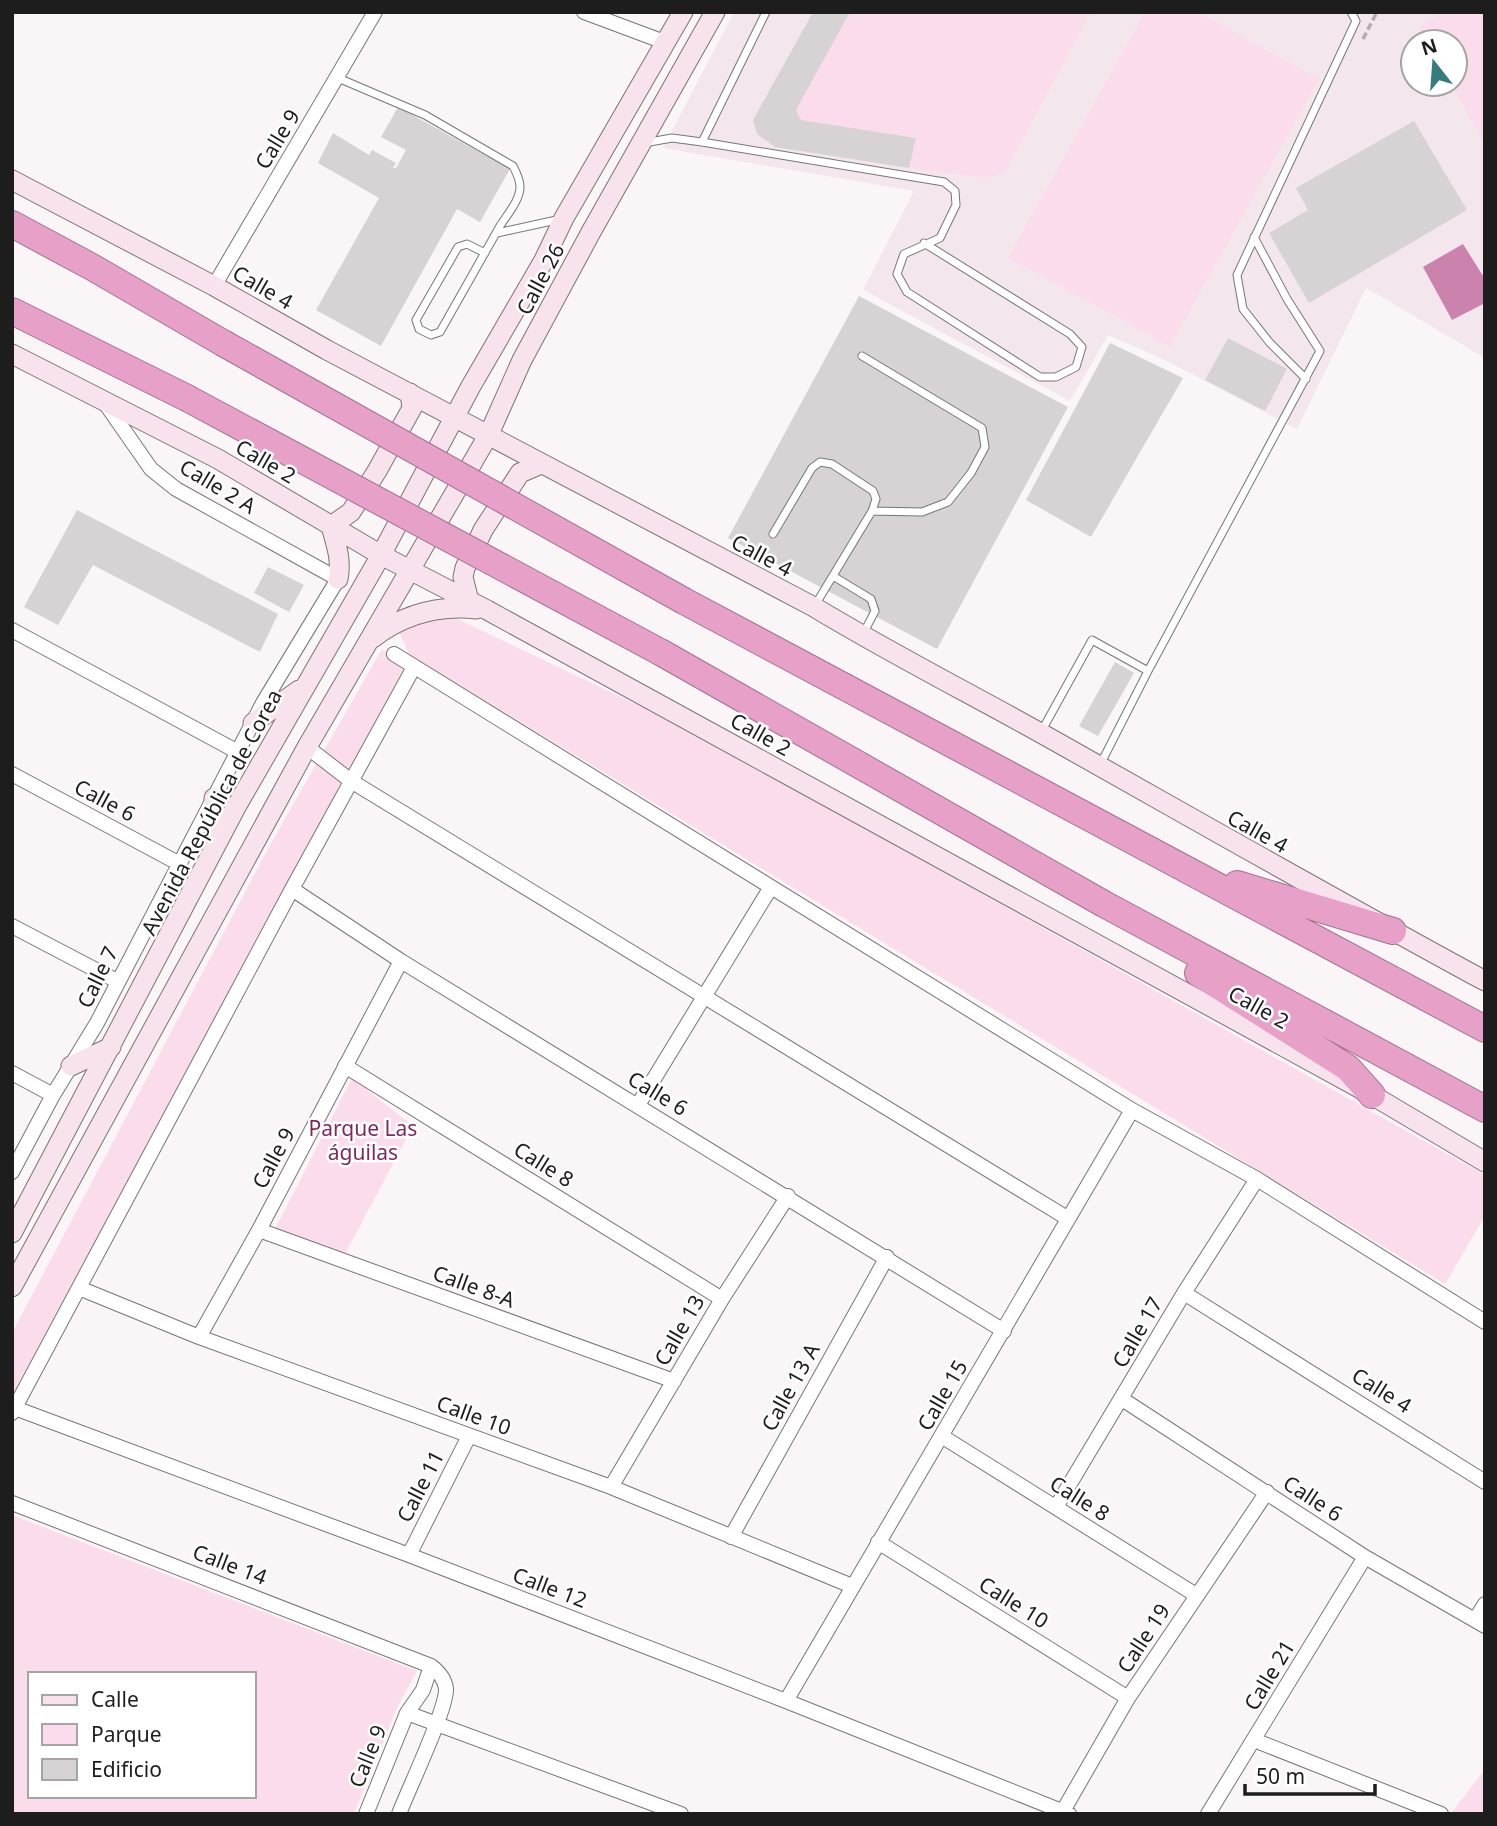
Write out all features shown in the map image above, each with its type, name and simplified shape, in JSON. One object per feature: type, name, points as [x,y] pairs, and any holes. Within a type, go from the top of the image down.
[{"type":"highway","points":[[12,224],[684,601],[1485,1029]]},
{"type":"highway","points":[[12,311],[187,398],[662,653],[1104,904],[1485,1109]]},
{"type":"highway","points":[[1178,867],[1393,931]]},
{"type":"highway","points":[[1104,904],[1186,965],[1348,1068],[1372,1095]]},
{"type":"main road","name":"Calle 26","points":[[456,417],[544,260],[564,218],[683,12]]},
{"type":"main road","name":"Calle 26","points":[[410,570],[489,434],[522,360],[715,12]]},
{"type":"main road","name":"Calle 4","points":[[12,180],[814,607],[1485,981]]},
{"type":"main road","name":"Calle 2","points":[[12,354],[218,459],[381,555],[487,610],[1372,1095],[1485,1162]]},
{"type":"main road","points":[[338,579],[339,552],[331,526],[351,512],[377,471],[412,408],[410,393]]},
{"type":"main road","name":"Avenida República de Corea","points":[[12,1233],[218,841],[381,555],[456,417]]},
{"type":"main road","points":[[469,601],[463,577],[484,530],[520,473],[541,464]]},
{"type":"main road","points":[[12,1287],[307,747],[410,570]]},
{"type":"main road","points":[[367,642],[391,624],[433,609],[454,607],[487,610]]},
{"type":"main road","points":[[253,723],[306,685]]},
{"type":"main road","points":[[214,798],[218,841]]},
{"type":"main road","points":[[71,1066],[111,1047]]},
{"type":"street","name":"Calle 9","points":[[214,286],[375,12]]},
{"type":"street","points":[[584,12],[667,43]]},
{"type":"street","name":"Calle 2 A","points":[[102,399],[151,469],[176,489],[338,579]]},
{"type":"street","name":"Calle 7","points":[[12,1172],[53,1095],[97,1023],[253,723],[338,579]]},
{"type":"street","points":[[12,629],[238,752]]},
{"type":"street","points":[[394,653],[1132,1110],[1257,1179],[1485,1322]]},
{"type":"street","points":[[13,1409],[414,667]]},
{"type":"street","points":[[307,747],[351,781],[1067,1218]]},
{"type":"street","name":"Calle 6","points":[[12,774],[178,863]]},
{"type":"street","points":[[638,1105],[771,887]]},
{"type":"street","name":"Calle 6","points":[[292,889],[401,961],[1004,1331]]},
{"type":"street","points":[[12,926],[117,981]]},
{"type":"street","name":"Calle 9","points":[[199,1337],[259,1230],[401,961]]},
{"type":"street","name":"Calle 8","points":[[345,1066],[722,1299]]},
{"type":"street","points":[[12,1073],[53,1095]]},
{"type":"street","name":"Calle 15","points":[[786,1701],[878,1542],[943,1437],[1067,1218],[1132,1110]]},
{"type":"street","name":"Calle 17","points":[[1056,1507],[1184,1293],[1257,1179]]},
{"type":"street","name":"Calle 13","points":[[611,1487],[722,1299],[788,1196]]},
{"type":"street","name":"Calle 8-A","points":[[259,1230],[674,1381]]},
{"type":"street","name":"Calle 13 A","points":[[731,1537],[887,1257]]},
{"type":"street","name":"Calle 10","points":[[79,1288],[199,1337],[611,1487],[852,1586]]},
{"type":"street","name":"Calle 4","points":[[1184,1293],[1485,1482]]},
{"type":"street","name":"Calle 6","points":[[1122,1399],[1365,1557],[1480,1623]]},
{"type":"street","name":"Calle 12","points":[[13,1409],[409,1555],[1066,1813]]},
{"type":"street","name":"Calle 11","points":[[409,1555],[469,1436]]},
{"type":"street","name":"Calle 8","points":[[943,1437],[1196,1595]]},
{"type":"street","name":"Calle 19","points":[[1066,1813],[1129,1698],[1267,1492]]},
{"type":"street","name":"Calle 14","points":[[12,1503],[431,1666]]},
{"type":"street","name":"Calle 10","points":[[878,1542],[1129,1698]]},
{"type":"street","name":"Calle 21","points":[[1208,1814],[1365,1557]]},
{"type":"street","points":[[1480,1623],[1485,1604]]},
{"type":"street","points":[[399,1814],[435,1724],[446,1691],[439,1672],[431,1666],[423,1690],[407,1713],[435,1724],[681,1814]]},
{"type":"street","name":"Calle 9","points":[[366,1814],[407,1713]]},
{"type":"street","points":[[1254,1740],[1441,1814]]},
{"type":"lane","points":[[702,142],[766,12]]},
{"type":"lane","points":[[1306,379],[1270,343],[1243,309],[1237,275],[1356,21],[1351,12]]},
{"type":"lane","points":[[338,78],[425,115],[513,166],[520,187],[517,197],[440,332],[430,335],[419,329],[416,320],[457,247],[467,244],[485,253]]},
{"type":"lane","points":[[640,143],[672,138],[944,182],[955,191],[956,205],[940,238],[924,243],[904,254],[897,274],[907,292],[1040,377],[1056,377],[1076,367],[1082,347],[1070,334],[924,243]]},
{"type":"lane","points":[[497,233],[564,218]]},
{"type":"lane","points":[[1100,766],[1147,671],[1320,351],[1287,299],[1254,237]]},
{"type":"lane","points":[[862,356],[982,428],[985,447],[971,473],[948,502],[922,512],[873,511]]},
{"type":"lane","points":[[774,534],[812,468],[820,462],[832,464],[873,491],[876,499],[873,511],[814,607]]},
{"type":"lane","points":[[833,576],[871,599],[875,611],[862,636]]},
{"type":"lane","points":[[1040,733],[1092,640],[1147,671]]},
{"type":"shaded area","points":[[734,12],[1485,12],[1485,358],[1366,288],[1297,429],[1169,362],[1108,335],[1070,401],[863,290],[914,191],[663,148]]},
{"type":"shaded area","points":[[1463,244],[1485,279],[1485,303],[1452,320],[1423,267]]},
{"type":"green space","points":[[850,12],[1091,12],[1005,172],[985,178],[909,168],[915,138],[801,120],[796,110]]},
{"type":"green space","points":[[1145,12],[1198,12],[1319,79],[1170,346],[1008,258]]},
{"type":"green space","points":[[1444,12],[1485,12],[1485,144],[1459,98],[1469,98],[1469,28],[1419,27]]},
{"type":"green space","points":[[441,611],[684,727],[1485,1175],[1485,1216],[1445,1284],[409,654],[399,632]]},
{"type":"green space","points":[[382,649],[403,670],[12,1395],[12,1333],[271,843]]},
{"type":"green space","name":"Parque Las águilas","points":[[352,1078],[413,1126],[343,1258],[274,1231]]},
{"type":"green space","points":[[12,1515],[417,1671],[397,1708],[354,1814],[12,1814]]},
{"type":"green space","points":[[1485,1769],[1485,1814],[1452,1812]]},
{"type":"building","points":[[813,12],[850,12],[796,110],[801,120],[916,138],[909,168],[775,147],[757,134],[753,120]]},
{"type":"building","points":[[398,107],[510,169],[480,222],[457,209],[381,346],[316,310],[379,198],[318,163],[333,133],[369,155],[372,150],[396,163],[393,168],[396,168],[406,150],[381,137]]},
{"type":"building","points":[[1414,121],[1467,210],[1309,303],[1269,233],[1308,210],[1296,188]]},
{"type":"building","points":[[859,296],[1068,407],[937,649],[728,538]]},
{"type":"building","points":[[1228,338],[1287,369],[1265,411],[1205,380]]},
{"type":"building","points":[[1110,343],[1183,378],[1091,537],[1026,500]]},
{"type":"building","points":[[77,510],[278,614],[260,652],[93,565],[58,625],[24,607]]},
{"type":"building","points":[[268,567],[304,585],[289,612],[254,593]]},
{"type":"building","points":[[1115,662],[1134,673],[1098,736],[1079,726]]}]
